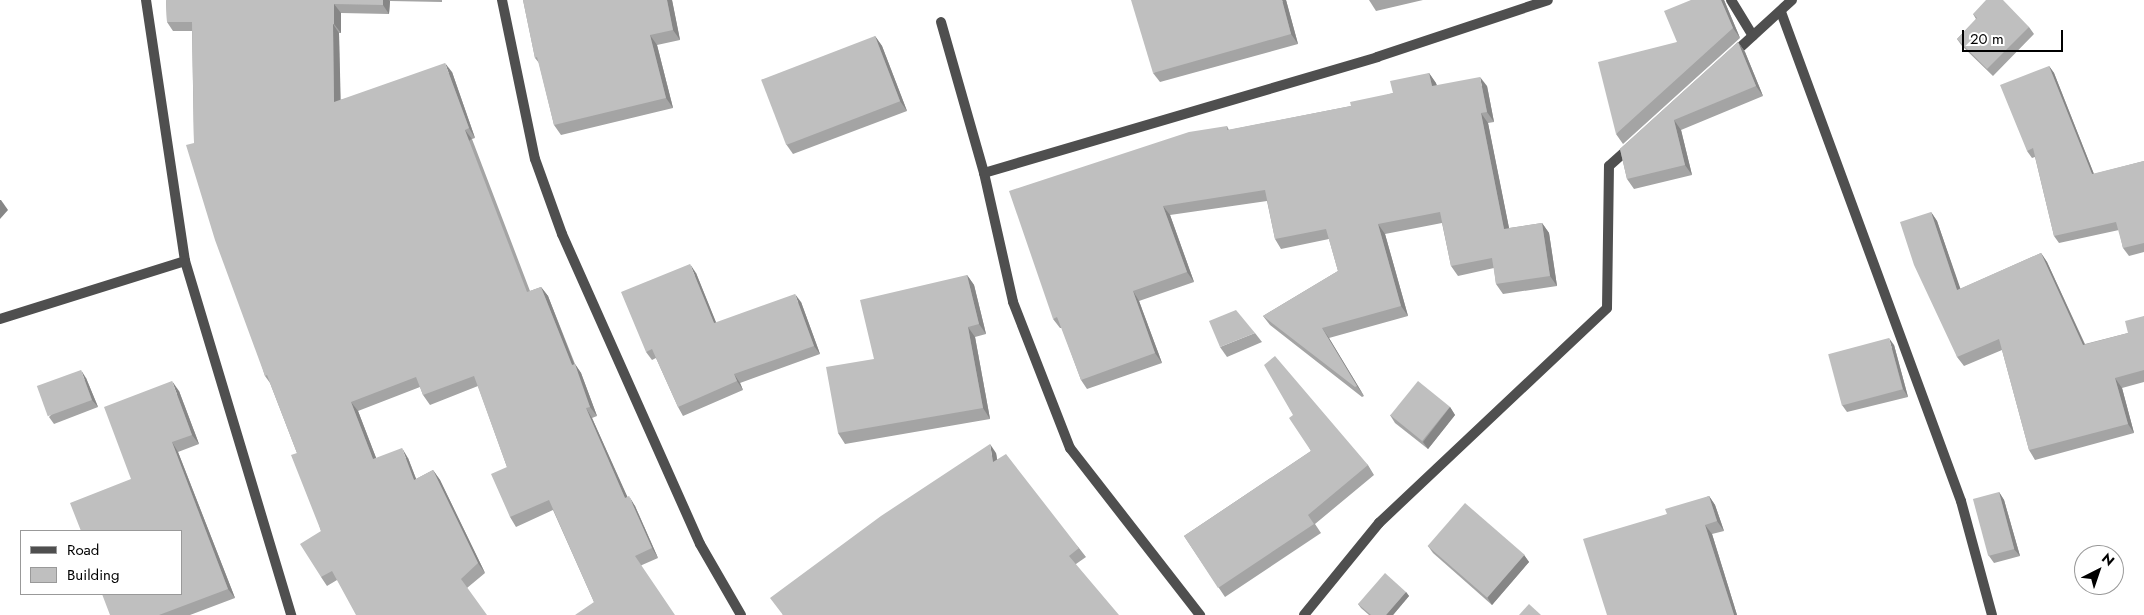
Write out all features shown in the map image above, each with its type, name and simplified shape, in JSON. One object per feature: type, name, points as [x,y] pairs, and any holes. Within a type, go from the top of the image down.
[{"type":"street","points":[[146,0],[185,261],[291,615]]},
{"type":"street","points":[[502,0],[535,159],[562,234],[700,544],[741,615]]},
{"type":"street","points":[[984,173],[1377,57],[1548,0]]},
{"type":"street","points":[[1731,0],[1753,36]]},
{"type":"street","points":[[1724,62],[1792,0]]},
{"type":"street","points":[[1781,12],[1961,501],[1992,615]]},
{"type":"street","points":[[941,22],[984,173],[1013,302],[1070,448],[1200,615]]},
{"type":"street","points":[[1304,615],[1379,523],[1607,308],[1609,166],[1638,140]]},
{"type":"street","points":[[0,319],[185,261]]},
{"type":"building","points":[[166,0],[383,0],[383,5],[334,4],[334,102],[445,63],[469,128],[465,130],[527,292],[541,287],[572,365],[575,364],[590,407],[586,408],[625,498],[629,496],[652,548],[635,556],[675,615],[575,615],[594,602],[549,500],[510,517],[491,474],[507,467],[474,376],[423,395],[416,377],[351,402],[373,459],[402,448],[414,480],[433,470],[478,563],[461,579],[487,615],[356,615],[332,571],[321,577],[300,544],[321,531],[291,455],[297,453],[267,375],[265,376],[215,240],[186,145],[194,143],[192,22],[167,22]]},
{"type":"building","points":[[523,0],[667,0],[673,30],[650,35],[666,98],[554,125],[537,57],[535,58]]},
{"type":"building","points":[[1131,0],[1282,0],[1291,34],[1153,73]]},
{"type":"building","points":[[1691,0],[1721,0],[1733,28],[1616,134],[1598,62],[1677,42],[1664,11]]},
{"type":"building","points":[[1986,0],[2003,0],[2029,27],[1987,69],[1957,39],[1977,18],[1973,14]]},
{"type":"building","points":[[875,36],[900,101],[786,145],[761,80]]},
{"type":"building","points":[[1738,42],[1756,86],[1674,120],[1685,165],[1627,179],[1620,149]]},
{"type":"building","points":[[2049,66],[2092,174],[2144,161],[2144,243],[2123,248],[2116,222],[2054,236],[2033,148],[2027,151],[2000,85]]},
{"type":"building","points":[[1429,73],[1432,86],[1480,77],[1487,112],[1481,113],[1504,229],[1542,223],[1550,276],[1496,284],[1492,258],[1451,266],[1440,212],[1378,224],[1401,306],[1322,328],[1357,386],[1355,387],[1263,316],[1338,271],[1326,229],[1275,239],[1265,190],[1163,206],[1187,272],[1133,291],[1155,353],[1081,380],[1057,317],[1053,319],[1009,191],[1189,132],[1227,126],[1227,130],[1351,106],[1350,102],[1393,93],[1390,81]]},
{"type":"building","points":[[1931,212],[1957,290],[2041,253],[2083,345],[2128,333],[2125,321],[2144,316],[2144,370],[2115,378],[2128,424],[2029,450],[1999,339],[1957,357],[1914,265],[1900,222]]},
{"type":"building","points":[[690,264],[714,323],[795,294],[814,346],[734,374],[737,381],[678,407],[652,349],[646,352],[621,292]]},
{"type":"building","points":[[967,275],[979,324],[968,327],[983,408],[838,433],[826,367],[874,359],[860,300]]},
{"type":"building","points":[[1236,310],[1255,333],[1220,347],[1209,321]]},
{"type":"building","points":[[1889,338],[1903,389],[1842,405],[1828,354]]},
{"type":"building","points":[[1275,356],[1368,465],[1308,515],[1314,524],[1218,588],[1184,536],[1311,451],[1289,418],[1293,415],[1264,365]]},
{"type":"building","points":[[81,370],[92,400],[48,416],[37,386]]},
{"type":"building","points":[[172,381],[192,435],[172,442],[228,589],[159,615],[110,615],[102,595],[182,595],[182,530],[81,530],[70,503],[131,479],[104,407]]},
{"type":"building","points":[[1418,381],[1450,407],[1422,441],[1390,415]]},
{"type":"building","points":[[990,444],[993,462],[1006,454],[1079,548],[1069,556],[1119,615],[783,615],[770,598],[881,516]]},
{"type":"building","points":[[1999,492],[2014,549],[1988,556],[1973,499]]},
{"type":"building","points":[[1709,496],[1717,521],[1705,525],[1734,615],[1607,615],[1583,539],[1667,514],[1665,509]]},
{"type":"building","points":[[1465,503],[1525,555],[1487,598],[1428,546]]},
{"type":"building","points":[[1385,573],[1406,592],[1386,615],[1371,615],[1358,604]]},
{"type":"building","points":[[1529,604],[1541,615],[1519,615]]}]
